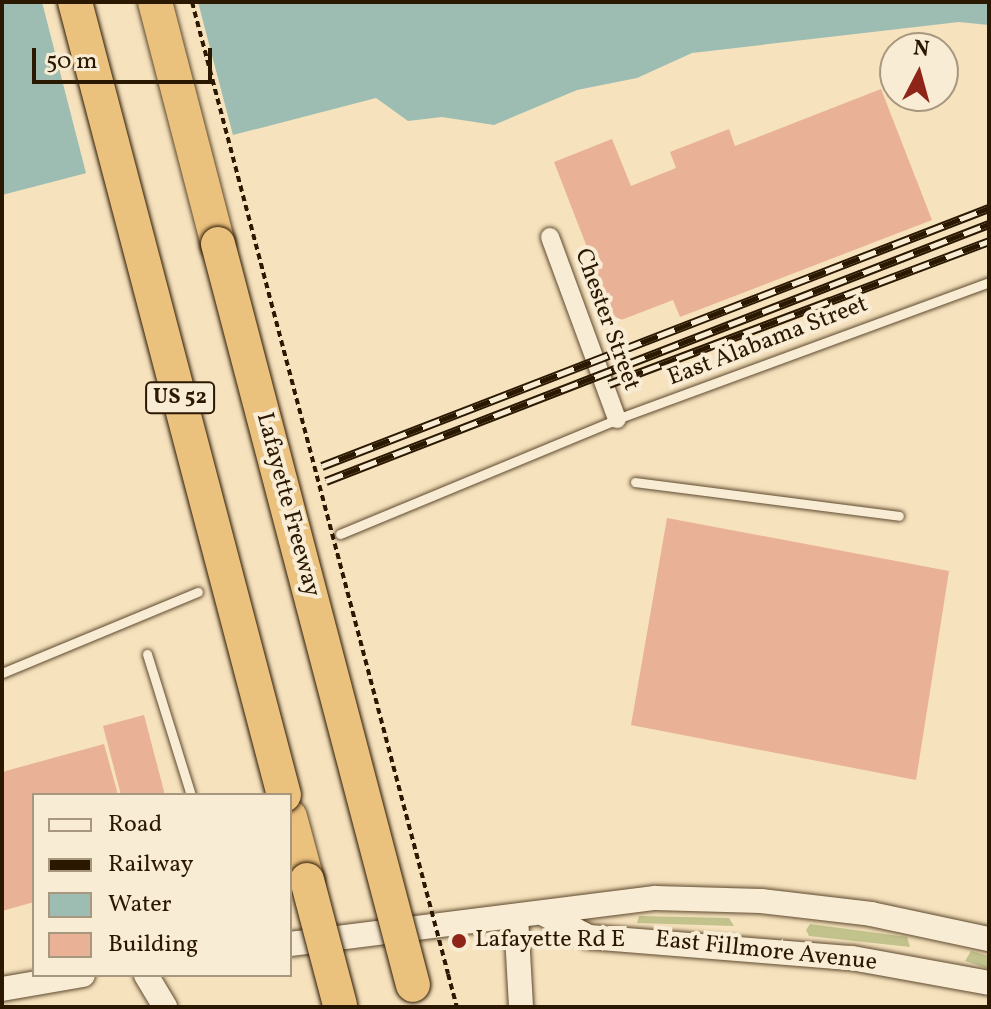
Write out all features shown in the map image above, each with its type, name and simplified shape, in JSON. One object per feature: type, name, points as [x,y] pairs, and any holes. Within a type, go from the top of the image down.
[{"type":"highway","name":"US 52","points":[[75,2],[283,793]]},
{"type":"highway","name":"Lafayette Freeway","points":[[155,2],[416,996]]},
{"type":"highway","points":[[292,824],[336,1006]]},
{"type":"street","name":"Chester Street","points":[[550,237],[617,419]]},
{"type":"street","name":"East Fillmore Avenue","points":[[292,944],[546,915],[585,904],[655,898],[761,901],[871,914],[989,939]]},
{"type":"street","name":"East Fillmore Avenue","points":[[546,915],[589,937],[852,958],[989,983]]},
{"type":"street","points":[[516,917],[521,1007]]},
{"type":"street","points":[[2,989],[71,977]]},
{"type":"street","points":[[147,977],[165,1007]]},
{"type":"lane","name":"East Alabama Street","points":[[340,534],[617,419],[989,282]]},
{"type":"lane","points":[[635,482],[899,516]]},
{"type":"lane","points":[[2,673],[198,592]]},
{"type":"lane","points":[[147,654],[190,793]]},
{"type":"path","points":[[192,2],[457,1007]]},
{"type":"green space","points":[[639,916],[729,918],[734,926],[637,923]]},
{"type":"green space","points":[[810,924],[907,937],[910,947],[809,936],[806,930]]},
{"type":"green space","points":[[971,951],[989,956],[989,969],[965,961]]},
{"type":"water","points":[[2,2],[989,2],[989,25],[959,22],[692,53],[637,78],[577,90],[494,125],[442,117],[408,121],[376,98],[2,195]]},
{"type":"pier","points":[[42,2],[198,2],[234,139],[87,177]]},
{"type":"building","points":[[879,90],[879,112],[890,112],[932,220],[680,317],[673,300],[616,322],[554,162],[612,139],[631,186],[676,168],[670,152],[729,129],[735,146]]},
{"type":"building","points":[[667,518],[949,571],[916,780],[631,725]]},
{"type":"building","points":[[144,715],[164,793],[120,793],[103,726]]},
{"type":"building","points":[[104,744],[117,793],[32,793],[32,903],[2,911],[2,772]]},
{"type":"railway","points":[[322,466],[989,208]]},
{"type":"railway","points":[[326,481],[989,224]]},
{"type":"railway","points":[[609,384],[989,241]]},
{"type":"place","name":"Lafayette Rd E","points":[[459,941]]}]
